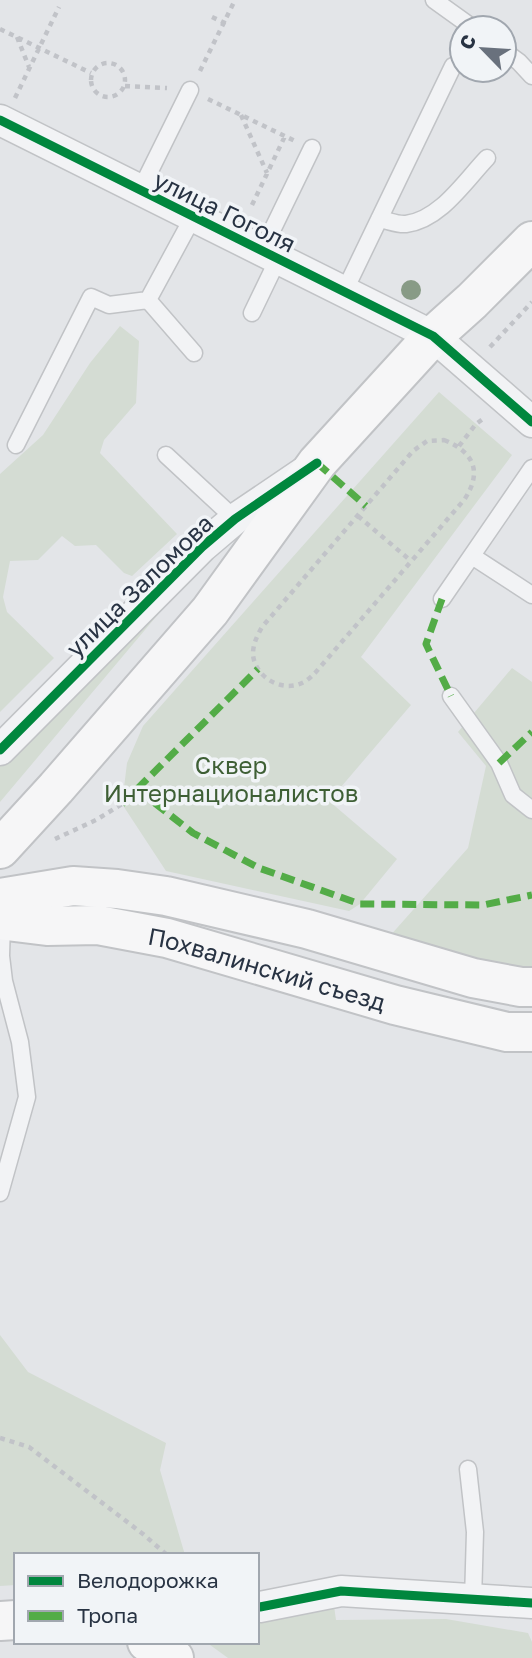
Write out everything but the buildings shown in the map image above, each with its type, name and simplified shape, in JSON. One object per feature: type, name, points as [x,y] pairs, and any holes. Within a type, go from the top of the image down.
[{"type":"main road","points":[[0,849],[210,611],[317,463],[433,336],[472,302],[532,241]]},
{"type":"main road","name":"Похвалинский съезд","points":[[1,913],[73,887],[117,888],[166,896],[307,929],[472,978],[532,987]]},
{"type":"main road","name":"Похвалинский съезд","points":[[1,913],[47,926],[98,925],[167,937],[395,1005],[507,1031],[532,1032]]},
{"type":"main road","points":[[150,1644],[174,1658]]},
{"type":"street","name":"улица Гоголя","points":[[2,121],[433,336],[532,422]]},
{"type":"street","name":"улица Заломова","points":[[4,743],[202,547],[235,519],[317,463]]},
{"type":"street","points":[[260,1607],[341,1591],[532,1604]]},
{"type":"lane","points":[[434,0],[454,14]]},
{"type":"lane","points":[[518,61],[532,76]]},
{"type":"lane","points":[[344,292],[448,76]]},
{"type":"lane","points":[[140,191],[190,90]]},
{"type":"lane","points":[[252,313],[270,255],[312,149]]},
{"type":"lane","points":[[379,219],[403,224],[422,220],[443,205],[487,158]]},
{"type":"lane","points":[[148,300],[193,217]]},
{"type":"lane","points":[[16,446],[91,297],[109,304],[148,300]]},
{"type":"lane","points":[[148,300],[194,353]]},
{"type":"lane","points":[[166,455],[235,519]]},
{"type":"lane","points":[[442,599],[532,468]]},
{"type":"lane","points":[[472,556],[532,595]]},
{"type":"lane","points":[[451,696],[499,763],[513,795],[532,810]]},
{"type":"lane","points":[[0,1194],[27,1097],[20,1042],[4,981],[1,913]]},
{"type":"lane","points":[[468,1469],[475,1532],[474,1600]]},
{"type":"path","points":[[190,90],[227,24],[235,0]]},
{"type":"path","points":[[2,121],[59,7]]},
{"type":"path","points":[[212,18],[227,24]]},
{"type":"path","points":[[0,29],[91,73]]},
{"type":"path","points":[[17,37],[30,68]]},
{"type":"path","points":[[102,64],[116,64],[125,74],[125,86],[114,97],[100,97],[91,87],[91,73],[102,64]]},
{"type":"path","points":[[125,86],[190,90],[312,149]]},
{"type":"path","points":[[241,114],[267,173]]},
{"type":"path","points":[[252,205],[285,136]]},
{"type":"path","points":[[489,349],[532,302]]},
{"type":"path","points":[[459,446],[476,424],[509,402]]},
{"type":"path","points":[[444,440],[459,446],[471,459],[474,473],[472,488],[316,673],[302,684],[286,687],[269,681],[258,669],[253,655],[255,640],[262,627],[358,516],[413,451],[427,442],[444,440]]},
{"type":"path","points":[[358,516],[411,561]]},
{"type":"path","points":[[51,841],[96,820],[122,804]]},
{"type":"path","points":[[0,1438],[29,1447],[164,1553]]},
{"type":"green space","points":[[120,326],[139,341],[136,403],[104,440],[100,453],[177,534],[132,576],[124,573],[96,545],[75,546],[62,536],[38,560],[10,561],[3,597],[7,612],[54,658],[0,712],[0,474],[43,435],[90,363]]},
{"type":"green space","name":"Сквер Интернационалистов","points":[[439,392],[512,455],[361,657],[411,705],[329,801],[397,859],[360,904],[349,911],[166,871],[122,804],[127,763],[143,726]]},
{"type":"green space","points":[[203,561],[0,802],[0,765]]},
{"type":"green space","points":[[512,668],[532,682],[532,966],[516,968],[389,937],[468,848],[486,766],[458,732]]},
{"type":"green space","points":[[0,1335],[28,1372],[166,1443],[160,1470],[184,1553],[14,1553],[14,1585],[0,1586]]},
{"type":"green space","points":[[333,1599],[336,1620],[446,1619],[528,1633],[532,1642],[532,1658],[228,1658],[209,1644],[259,1644],[259,1613]]},
{"type":"marked path","points":[[317,463],[366,506]]},
{"type":"marked path","points":[[442,599],[426,644],[451,696]]},
{"type":"marked path","points":[[122,804],[258,669]]},
{"type":"marked path","points":[[499,763],[532,732]]},
{"type":"marked path","points":[[138,790],[193,833],[259,868],[360,904],[483,905],[532,895]]},
{"type":"cycle path","points":[[0,120],[433,336],[532,422]]},
{"type":"cycle path","points":[[0,750],[202,547],[235,519],[317,463]]},
{"type":"cycle path","points":[[260,1607],[341,1591],[532,1603]]}]
